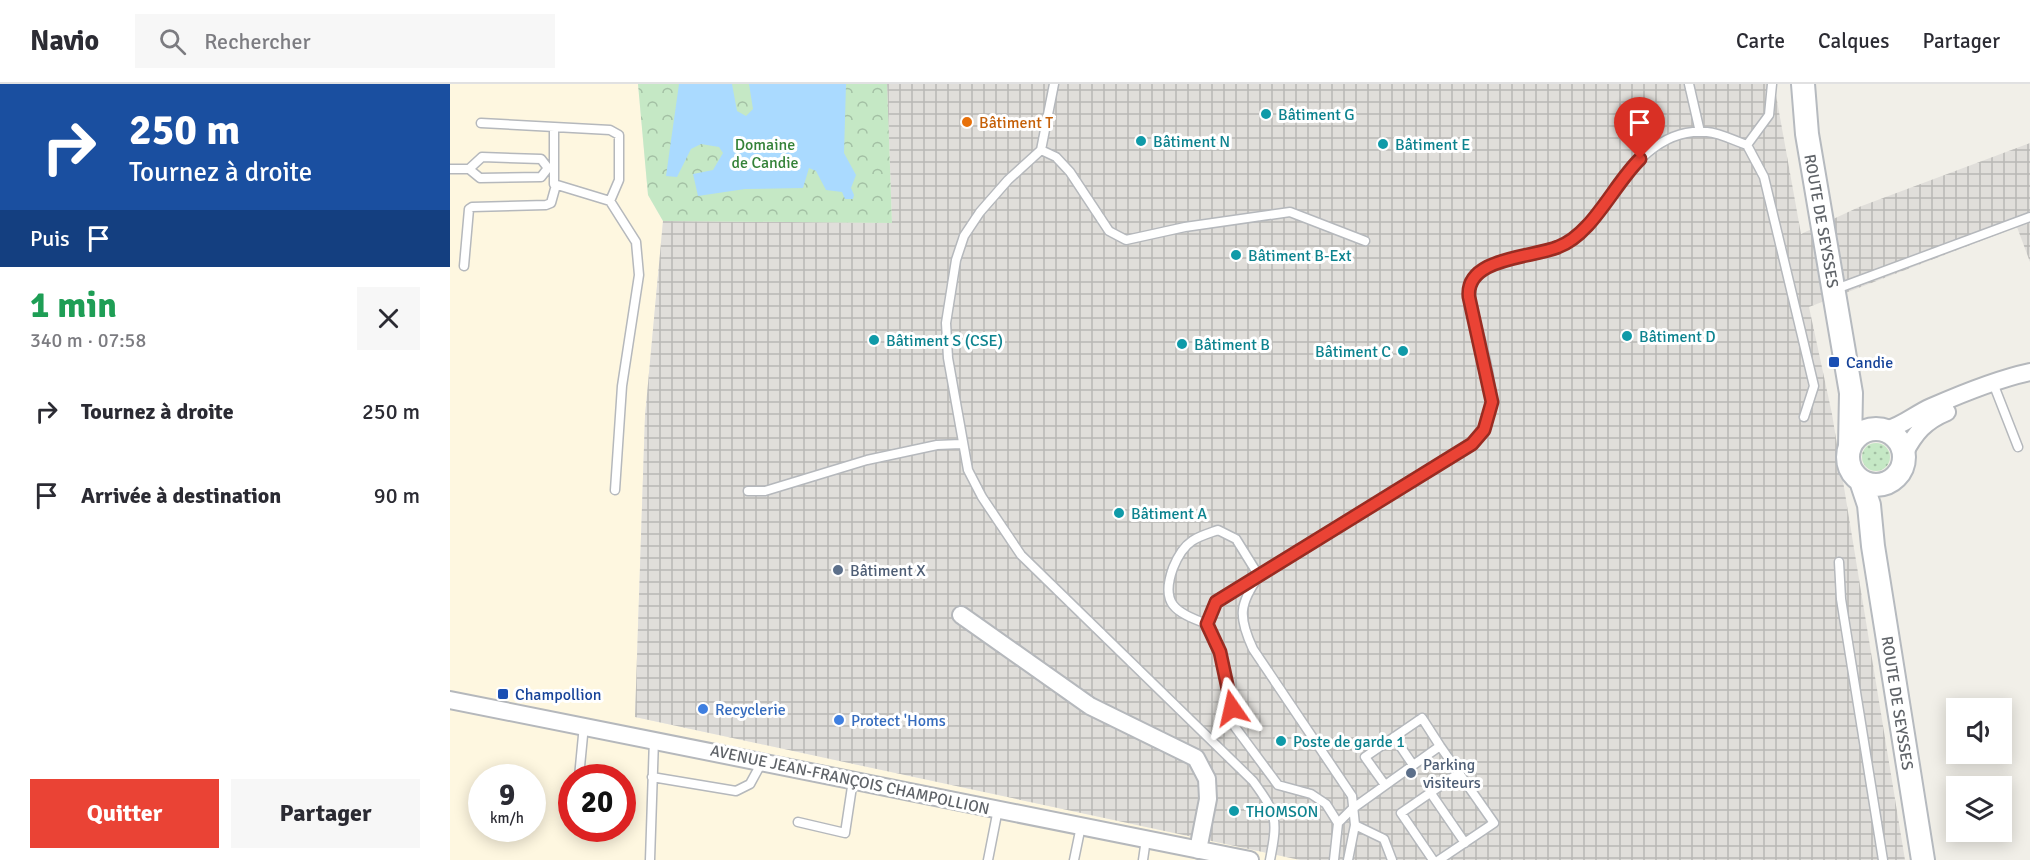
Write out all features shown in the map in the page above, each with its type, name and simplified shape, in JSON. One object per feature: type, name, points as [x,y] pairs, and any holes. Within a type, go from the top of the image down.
[{"type":"main road","name":"ROUTE DE SEYSSES","points":[[1803,84],[1807,134],[1851,393],[1850,446]]},
{"type":"main road","name":"ROUTE DE SEYSSES","points":[[1851,393],[1865,417],[1882,429]]},
{"type":"main road","points":[[1882,429],[1898,439],[1904,454],[1901,470],[1890,482],[1875,485],[1861,481],[1850,470],[1847,454],[1850,446],[1864,431],[1882,429]]},
{"type":"main road","name":"ROUTE DE SEYSSES","points":[[1861,481],[1869,505],[1873,546],[1923,860]]},
{"type":"main road","name":"ROUTE DE SEYSSES","points":[[1873,546],[1878,505],[1890,482]]},
{"type":"street","points":[[1904,454],[1918,430],[1930,419],[2030,374]]},
{"type":"street","points":[[1882,429],[1901,426],[1931,407],[1995,388]]},
{"type":"street","points":[[960,615],[1090,706],[1196,758],[1207,779],[1208,799],[1198,850]]},
{"type":"street","name":"AVENUE JEAN-FRANÇOIS CHAMPOLLION","points":[[450,700],[654,739],[1146,839],[1228,858],[1250,860]]},
{"type":"lane","points":[[1054,84],[1041,150],[1008,180],[980,212],[964,236],[956,260],[946,323],[948,358],[961,444],[968,470],[982,497],[1021,555],[1253,781],[1272,808],[1275,836],[1270,860]]},
{"type":"lane","points":[[1689,84],[1700,132]]},
{"type":"lane","points":[[1747,146],[1769,115],[1772,84]]},
{"type":"lane","points":[[481,123],[610,130],[618,135],[619,180],[610,201]]},
{"type":"lane","points":[[464,266],[469,209],[551,203],[556,185],[551,168],[554,127]]},
{"type":"lane","points":[[1207,624],[1216,602],[1472,444],[1484,430],[1492,402],[1468,290],[1475,274],[1493,264],[1560,247],[1597,214],[1630,169],[1650,150],[1670,137],[1687,132],[1710,132],[1747,146],[1764,177],[1814,387],[1804,417]]},
{"type":"lane","points":[[1041,150],[1056,157],[1070,172],[1109,231],[1126,240],[1185,226],[1290,212],[1365,241]]},
{"type":"lane","points":[[469,169],[482,157],[541,159],[551,168]]},
{"type":"lane","points":[[450,169],[469,169],[480,178],[531,178],[542,177],[551,168]]},
{"type":"lane","points":[[556,185],[610,201],[636,242],[639,275],[622,386],[615,490]]},
{"type":"lane","points":[[1835,289],[2030,217]]},
{"type":"lane","points":[[1995,388],[2018,447]]},
{"type":"lane","points":[[748,491],[765,491],[914,450],[961,444]]},
{"type":"lane","points":[[1259,576],[1236,539],[1218,530],[1191,541],[1177,558],[1167,584],[1169,602],[1183,615],[1207,624],[1220,652],[1236,727],[1278,785],[1311,794],[1326,804],[1338,824]]},
{"type":"lane","points":[[1839,562],[1841,599],[1883,860]]},
{"type":"lane","points":[[1259,576],[1245,596],[1241,614],[1245,633],[1253,649],[1352,796],[1355,825],[1348,860]]},
{"type":"lane","points":[[1385,785],[1365,757],[1422,718],[1494,823],[1438,860]]},
{"type":"lane","points":[[580,764],[584,725]]},
{"type":"lane","points":[[1394,737],[1413,765]]},
{"type":"lane","points":[[650,860],[654,739]]},
{"type":"lane","points":[[1334,860],[1338,824],[1352,809],[1440,746]]},
{"type":"lane","points":[[652,777],[736,791],[750,784],[762,761]]},
{"type":"lane","points":[[1433,860],[1401,813],[1459,773]]},
{"type":"lane","points":[[798,822],[845,833],[853,780]]},
{"type":"lane","points":[[1430,792],[1464,843]]},
{"type":"lane","points":[[988,860],[998,809]]},
{"type":"lane","points":[[1355,825],[1384,839],[1392,860]]},
{"type":"lane","points":[[1074,860],[1081,826]]},
{"type":"lane","points":[[1143,860],[1146,839]]},
{"type":"shaded area","points":[[450,84],[638,84],[648,195],[663,221],[645,416],[635,717],[1300,860],[450,860]]},
{"type":"shaded area","points":[[887,84],[1774,84],[1801,234],[1859,207],[2030,143],[2030,262],[2017,227],[1809,307],[1832,414],[1905,860],[1300,860],[635,717],[645,416],[663,221],[892,223]]},
{"type":"green space","name":"Domaine de Candie","points":[[638,84],[887,84],[892,223],[663,221],[648,195]]},
{"type":"green space","points":[[1876,443],[1886,447],[1890,457],[1886,467],[1876,471],[1866,467],[1862,457],[1866,447]]},
{"type":"water","points":[[679,84],[732,84],[737,111],[746,116],[753,109],[749,84],[846,84],[844,153],[856,175],[851,188],[853,199],[845,199],[842,192],[826,190],[816,171],[809,168],[803,188],[745,189],[698,196],[693,174],[713,170],[723,153],[719,147],[701,144],[691,149],[677,177],[666,176]]},
{"type":"place","name":"Bâtiment G","points":[[1266,114]]},
{"type":"place","name":"Bâtiment T","points":[[967,122]]},
{"type":"place","name":"Bâtiment N","points":[[1141,141]]},
{"type":"place","name":"Bâtiment E","points":[[1383,144]]},
{"type":"place","name":"Bâtiment B-Ext","points":[[1236,255]]},
{"type":"place","name":"Bâtiment D","points":[[1627,336]]},
{"type":"place","name":"Bâtiment S (CSE)","points":[[874,340]]},
{"type":"place","name":"Bâtiment B","points":[[1182,344]]},
{"type":"place","name":"Bâtiment C","points":[[1403,351]]},
{"type":"place","name":"Candie","points":[[1834,362]]},
{"type":"place","name":"Bâtiment A","points":[[1119,513]]},
{"type":"place","name":"Bâtiment X","points":[[838,570]]},
{"type":"place","name":"Champollion","points":[[503,694]]},
{"type":"place","name":"Recyclerie","points":[[703,709]]},
{"type":"place","name":"Protect 'Homs","points":[[839,720]]},
{"type":"place","name":"Poste de garde 1","points":[[1281,741]]},
{"type":"place","name":"Parking visiteurs","points":[[1411,773]]},
{"type":"place","name":"THOMSON","points":[[1234,811]]},
{"type":"route","points":[[1232,708],[1220,652],[1207,624],[1216,602],[1472,444],[1484,430],[1492,402],[1468,290],[1475,274],[1493,264],[1560,247],[1597,214],[1612,191],[1640,159]]}]
